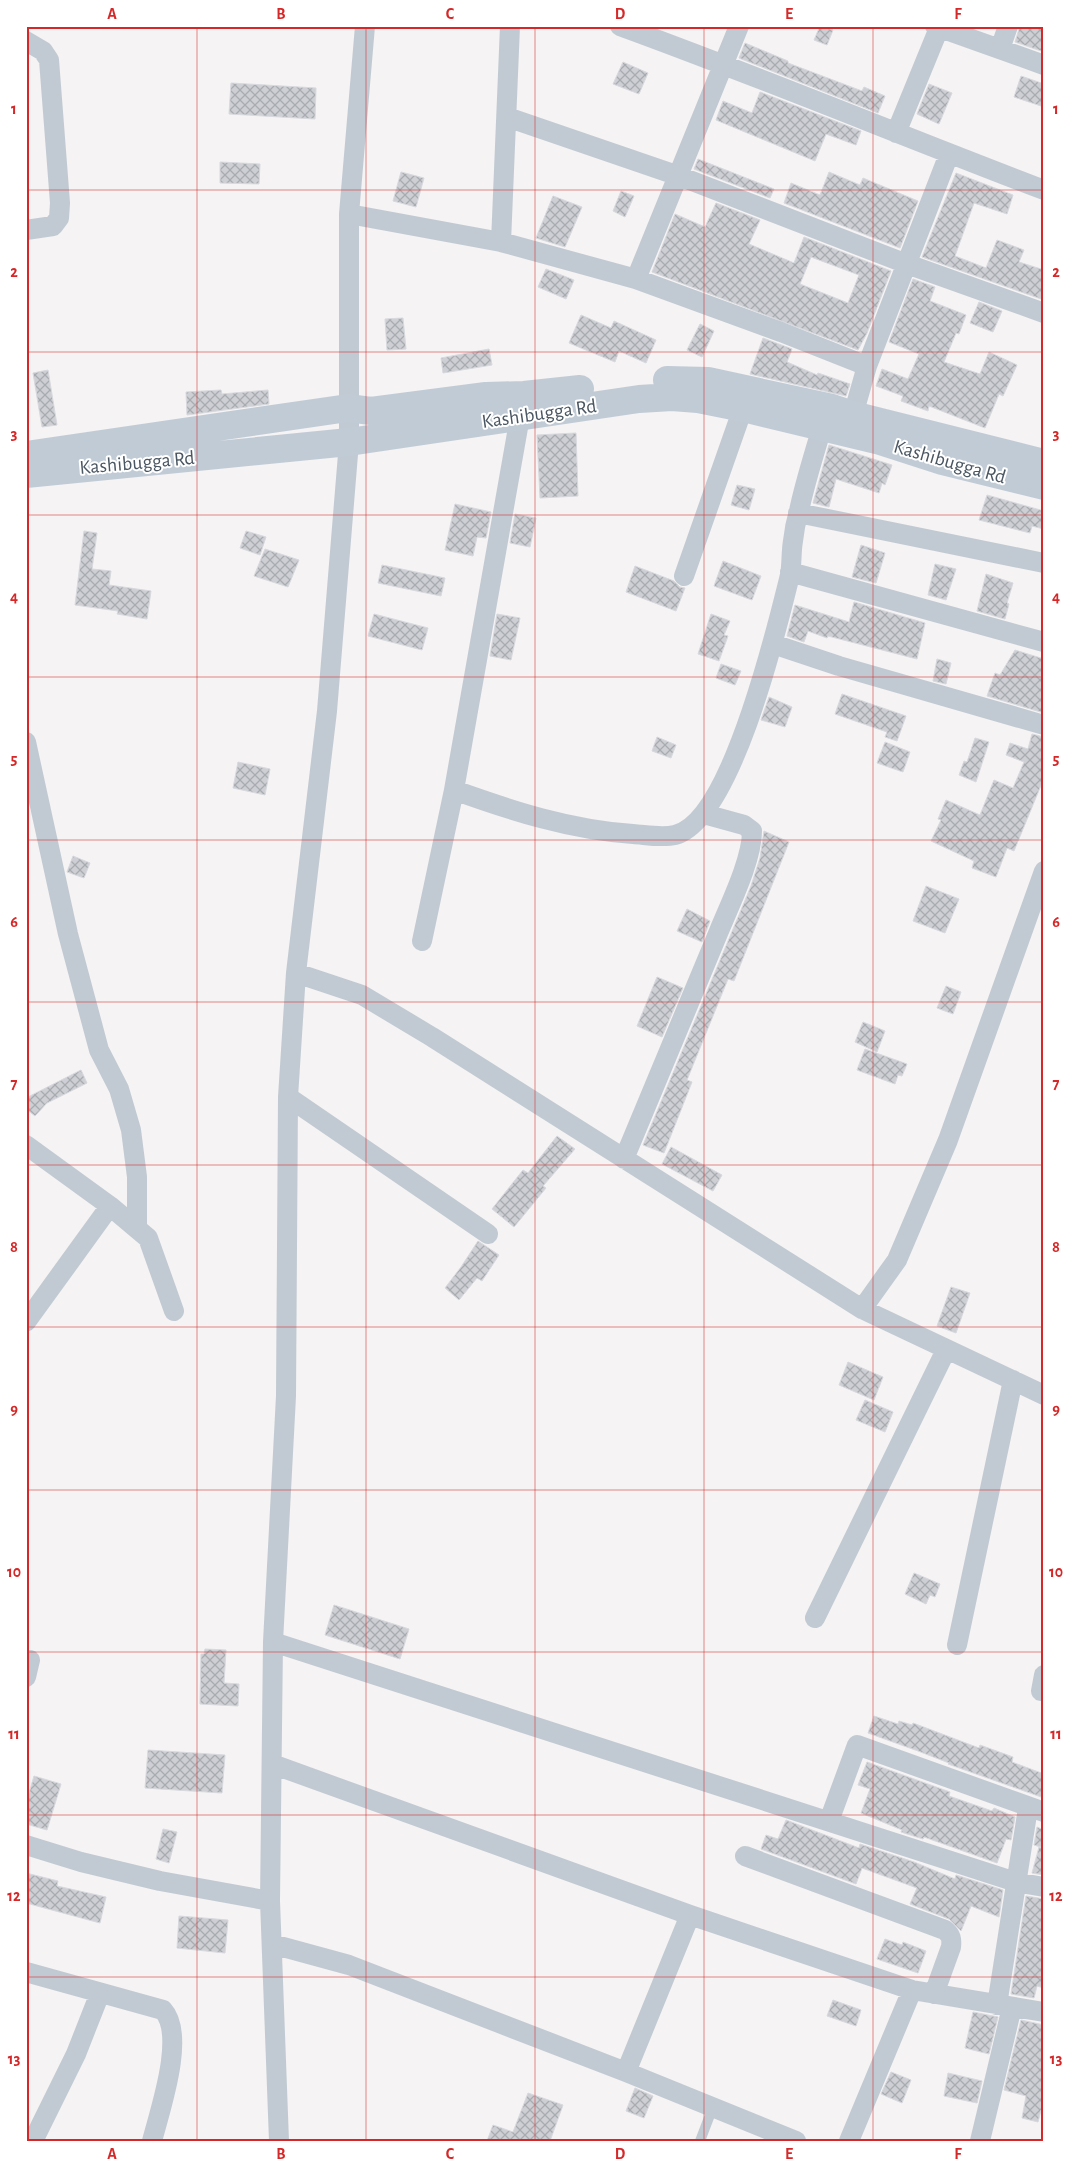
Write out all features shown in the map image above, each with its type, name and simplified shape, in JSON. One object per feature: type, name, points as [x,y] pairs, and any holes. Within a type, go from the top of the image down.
[{"type":"main road","name":"Kashibugga Rd","points":[[26,474],[349,442],[650,381],[708,381],[832,408],[853,415],[1044,463]]},
{"type":"main road","name":"Kashibugga Rd","points":[[26,455],[348,408],[372,411],[486,396],[522,406],[672,397],[698,399],[743,408],[880,441],[942,461],[1044,486]]},
{"type":"street","points":[[279,2141],[270,1901],[273,1642],[286,1396],[288,1097],[296,973],[327,711],[349,442],[349,214],[365,26]]},
{"type":"street","points":[[501,242],[510,26]]},
{"type":"street","points":[[620,26],[725,64],[1044,190]]},
{"type":"street","points":[[636,279],[739,26]]},
{"type":"street","points":[[1000,49],[1008,26]]},
{"type":"street","points":[[896,133],[937,27],[1044,65]]},
{"type":"street","points":[[26,41],[43,51],[49,60],[60,203],[59,218],[53,226],[26,230]]},
{"type":"street","points":[[507,118],[679,176],[907,264],[1044,313]]},
{"type":"street","points":[[853,415],[867,366],[949,154]]},
{"type":"street","points":[[349,214],[501,242],[636,279],[782,332],[867,366]]},
{"type":"street","points":[[422,941],[454,790],[522,406]]},
{"type":"street","points":[[684,576],[743,408]]},
{"type":"street","points":[[454,790],[496,805],[548,820],[624,834],[676,835],[690,828],[704,814],[741,745],[773,644],[790,572],[798,513],[822,427]]},
{"type":"street","points":[[798,513],[1044,564]]},
{"type":"street","points":[[790,572],[1044,642]]},
{"type":"street","points":[[773,644],[839,666],[1044,725]]},
{"type":"street","points":[[26,742],[30,775],[68,934],[99,1050],[119,1089],[131,1130],[137,1177],[137,1227]]},
{"type":"street","points":[[624,1159],[705,965],[752,843],[752,831],[744,825],[704,814]]},
{"type":"street","points":[[862,1309],[897,1260],[948,1140],[1044,871]]},
{"type":"street","points":[[296,973],[362,995],[862,1309],[1044,1395]]},
{"type":"street","points":[[288,1097],[488,1234]]},
{"type":"street","points":[[28,1150],[110,1206],[148,1238],[174,1311]]},
{"type":"street","points":[[26,1322],[110,1206]]},
{"type":"street","points":[[814,1618],[946,1350]]},
{"type":"street","points":[[958,1645],[1013,1380]]},
{"type":"street","points":[[273,1642],[1016,1882],[1044,1887]]},
{"type":"street","points":[[829,1821],[857,1745],[1036,1810],[1016,1882],[1004,2006],[980,2141]]},
{"type":"street","points":[[272,1764],[690,1915],[912,1990],[1044,2012]]},
{"type":"street","points":[[26,1845],[81,1862],[160,1881],[270,1901]]},
{"type":"street","points":[[745,1856],[944,1930],[950,1934],[952,1939],[951,1947],[934,1994]]},
{"type":"street","points":[[626,2072],[690,1915]]},
{"type":"street","points":[[272,1944],[348,1965],[626,2072],[796,2141]]},
{"type":"street","points":[[26,1972],[163,2010],[169,2017],[172,2027],[171,2066],[152,2141]]},
{"type":"street","points":[[849,2141],[912,1990]]},
{"type":"street","points":[[33,2141],[76,2054],[100,1992]]},
{"type":"lane","points":[[700,2141],[713,2107]]},
{"type":"building","points":[[820,26],[833,30],[827,45],[814,40]]},
{"type":"building","points":[[1020,26],[1044,26],[1044,52],[1015,42]]},
{"type":"building","points":[[745,43],[788,61],[788,63],[862,91],[864,87],[885,96],[878,113],[739,58]]},
{"type":"building","points":[[623,62],[648,73],[639,94],[613,84]]},
{"type":"building","points":[[1021,76],[1044,84],[1044,107],[1014,97]]},
{"type":"building","points":[[231,83],[316,88],[315,119],[229,114]]},
{"type":"building","points":[[929,84],[952,93],[939,124],[917,114]]},
{"type":"building","points":[[760,92],[861,131],[856,145],[826,134],[815,161],[716,120],[723,101],[752,113]]},
{"type":"building","points":[[698,159],[774,189],[770,198],[694,169]]},
{"type":"building","points":[[220,162],[260,164],[259,184],[220,183]]},
{"type":"building","points":[[401,172],[424,178],[416,207],[393,201]]},
{"type":"building","points":[[829,172],[860,185],[863,178],[918,201],[900,248],[784,203],[791,183],[820,195]]},
{"type":"building","points":[[956,173],[1013,195],[1007,214],[974,203],[955,256],[986,268],[997,240],[1024,250],[1019,262],[1044,270],[1044,300],[922,257]]},
{"type":"building","points":[[621,191],[634,196],[625,217],[613,211]]},
{"type":"building","points":[[553,196],[582,207],[565,247],[536,238]]},
{"type":"building","points":[[716,203],[760,220],[749,244],[794,263],[804,237],[891,271],[867,333],[858,350],[652,272],[675,214],[705,227]],"holes":[[[811,257],[859,275],[848,303],[800,284]]]},
{"type":"building","points":[[546,269],[574,280],[566,299],[538,287]]},
{"type":"building","points":[[913,279],[935,287],[930,301],[966,315],[959,334],[956,333],[944,362],[980,374],[989,352],[1017,365],[1003,396],[999,394],[985,428],[929,406],[928,411],[901,401],[903,396],[876,386],[882,369],[908,379],[919,354],[889,342]]},
{"type":"building","points":[[979,302],[1002,311],[993,332],[970,323]]},
{"type":"building","points":[[581,315],[611,328],[614,321],[656,340],[646,363],[619,351],[615,362],[569,343]]},
{"type":"building","points":[[403,318],[406,349],[387,350],[385,319]]},
{"type":"building","points":[[700,324],[714,331],[702,357],[687,350]]},
{"type":"building","points":[[763,338],[792,349],[787,362],[817,375],[818,373],[850,384],[846,396],[750,374]]},
{"type":"building","points":[[489,349],[492,365],[443,373],[441,358]]},
{"type":"building","points":[[48,370],[57,425],[42,427],[33,373]]},
{"type":"building","points":[[221,390],[222,394],[268,390],[269,404],[187,415],[186,392]]},
{"type":"building","points":[[576,433],[578,496],[540,498],[537,435]]},
{"type":"building","points":[[829,445],[892,465],[885,485],[882,483],[879,493],[836,479],[829,507],[813,503]]},
{"type":"building","points":[[737,485],[755,489],[749,510],[731,505]]},
{"type":"building","points":[[987,495],[1044,511],[1044,529],[1032,526],[1030,533],[979,520]]},
{"type":"building","points":[[455,504],[491,512],[486,538],[477,537],[473,556],[445,550]]},
{"type":"building","points":[[515,514],[536,518],[530,547],[510,543]]},
{"type":"building","points":[[84,531],[97,533],[92,569],[111,571],[109,585],[151,591],[147,619],[117,614],[118,611],[75,605]]},
{"type":"building","points":[[246,531],[266,537],[260,555],[240,548]]},
{"type":"building","points":[[861,545],[885,553],[876,583],[852,577]]},
{"type":"building","points":[[265,549],[299,560],[288,587],[254,576]]},
{"type":"building","points":[[723,561],[761,576],[752,600],[714,586]]},
{"type":"building","points":[[935,564],[956,569],[946,600],[928,595]]},
{"type":"building","points":[[382,565],[445,578],[441,596],[378,583]]},
{"type":"building","points":[[635,566],[674,581],[680,587],[685,588],[676,611],[626,592]]},
{"type":"building","points":[[986,574],[1013,583],[1007,603],[1009,604],[1005,619],[977,611]]},
{"type":"building","points":[[854,602],[925,623],[917,659],[828,636],[827,638],[808,631],[804,642],[787,636],[795,605],[849,622]]},
{"type":"building","points":[[374,614],[428,628],[422,650],[368,636]]},
{"type":"building","points":[[497,614],[520,618],[511,660],[490,656]]},
{"type":"building","points":[[711,614],[730,621],[724,635],[728,636],[719,661],[698,654]]},
{"type":"building","points":[[1015,650],[1044,659],[1044,713],[987,696],[995,673],[1000,675]]},
{"type":"building","points":[[937,659],[951,663],[946,684],[933,681]]},
{"type":"building","points":[[721,664],[741,671],[735,685],[716,678]]},
{"type":"building","points":[[842,694],[906,716],[897,741],[885,737],[887,732],[835,714]]},
{"type":"building","points":[[769,697],[792,707],[785,727],[761,720]]},
{"type":"building","points":[[1032,734],[1044,737],[1044,778],[1014,851],[1007,848],[996,877],[972,868],[974,861],[931,841],[941,820],[938,819],[946,800],[980,815],[994,780],[1013,788],[1024,762],[1006,755],[1010,743],[1028,749]]},
{"type":"building","points":[[657,737],[676,745],[671,758],[652,751]]},
{"type":"building","points":[[975,738],[989,742],[976,782],[959,775],[964,761],[967,762]]},
{"type":"building","points":[[885,742],[910,752],[903,772],[877,763]]},
{"type":"building","points":[[238,762],[270,769],[265,795],[233,788]]},
{"type":"building","points":[[764,831],[789,842],[734,981],[728,979],[687,1080],[692,1082],[664,1153],[643,1145],[751,886],[760,858]]},
{"type":"building","points":[[73,856],[90,863],[84,878],[67,872]]},
{"type":"building","points":[[926,886],[959,899],[945,933],[913,921]]},
{"type":"building","points":[[687,909],[710,921],[702,942],[677,931]]},
{"type":"building","points":[[657,977],[683,988],[662,1037],[637,1026]]},
{"type":"building","points":[[946,986],[961,992],[953,1014],[937,1008]]},
{"type":"building","points":[[863,1022],[885,1031],[877,1052],[855,1042]]},
{"type":"building","points":[[865,1049],[907,1064],[902,1076],[898,1075],[895,1084],[857,1070]]},
{"type":"building","points":[[81,1070],[87,1083],[47,1103],[35,1116],[26,1109],[26,1098]]},
{"type":"building","points":[[557,1136],[575,1149],[543,1186],[546,1188],[514,1227],[492,1209],[523,1170],[528,1173]]},
{"type":"building","points":[[671,1147],[722,1175],[713,1191],[662,1164]]},
{"type":"building","points":[[478,1241],[499,1255],[482,1281],[477,1278],[459,1300],[445,1288]]},
{"type":"building","points":[[951,1287],[970,1293],[956,1333],[937,1326]]},
{"type":"building","points":[[848,1362],[883,1377],[874,1400],[839,1385]]},
{"type":"building","points":[[865,1400],[893,1412],[885,1432],[856,1420]]},
{"type":"building","points":[[914,1573],[940,1584],[935,1597],[930,1595],[926,1604],[905,1594]]},
{"type":"building","points":[[334,1605],[409,1629],[400,1659],[325,1635]]},
{"type":"building","points":[[205,1649],[226,1650],[224,1683],[239,1684],[238,1706],[200,1704],[201,1654],[204,1654]]},
{"type":"building","points":[[874,1716],[898,1724],[899,1721],[912,1725],[913,1723],[979,1748],[980,1745],[1013,1757],[1012,1762],[1044,1774],[1044,1798],[868,1733]]},
{"type":"building","points":[[148,1750],[225,1755],[222,1793],[145,1788]]},
{"type":"building","points":[[867,1762],[950,1792],[949,1796],[992,1811],[994,1808],[1015,1817],[1011,1840],[1006,1839],[997,1863],[924,1837],[923,1839],[901,1832],[902,1830],[861,1813],[870,1789],[858,1785]]},
{"type":"building","points":[[34,1776],[61,1784],[47,1830],[26,1824],[26,1803]]},
{"type":"building","points":[[786,1820],[859,1848],[860,1844],[914,1862],[955,1879],[956,1875],[1003,1890],[999,1917],[971,1906],[961,1931],[949,1919],[910,1904],[917,1888],[862,1868],[856,1884],[761,1849],[766,1835],[778,1839]]},
{"type":"building","points":[[1037,1827],[1044,1830],[1044,1848],[1034,1845]]},
{"type":"building","points":[[163,1829],[177,1832],[169,1863],[156,1859]]},
{"type":"building","points":[[1039,1847],[1044,1848],[1044,1875],[1032,1873]]},
{"type":"building","points":[[26,1873],[58,1881],[57,1886],[106,1897],[100,1923],[26,1903]]},
{"type":"building","points":[[1026,1896],[1044,1899],[1044,1988],[1037,1986],[1034,1998],[1011,1994]]},
{"type":"building","points":[[179,1916],[228,1920],[225,1953],[177,1948]]},
{"type":"building","points":[[885,1939],[902,1945],[903,1942],[926,1951],[918,1973],[877,1959]]},
{"type":"building","points":[[833,2000],[861,2010],[856,2026],[827,2016]]},
{"type":"building","points":[[973,2012],[998,2017],[989,2054],[965,2048]]},
{"type":"building","points":[[1021,2020],[1044,2025],[1044,2111],[1041,2110],[1038,2122],[1022,2118],[1026,2096],[1004,2090]]},
{"type":"building","points":[[891,2072],[911,2080],[902,2103],[881,2094]]},
{"type":"building","points":[[948,2073],[982,2081],[977,2103],[944,2096]]},
{"type":"building","points":[[635,2088],[653,2096],[644,2118],[626,2111]]},
{"type":"building","points":[[528,2093],[563,2105],[550,2141],[487,2141],[493,2125],[513,2132]]}]
